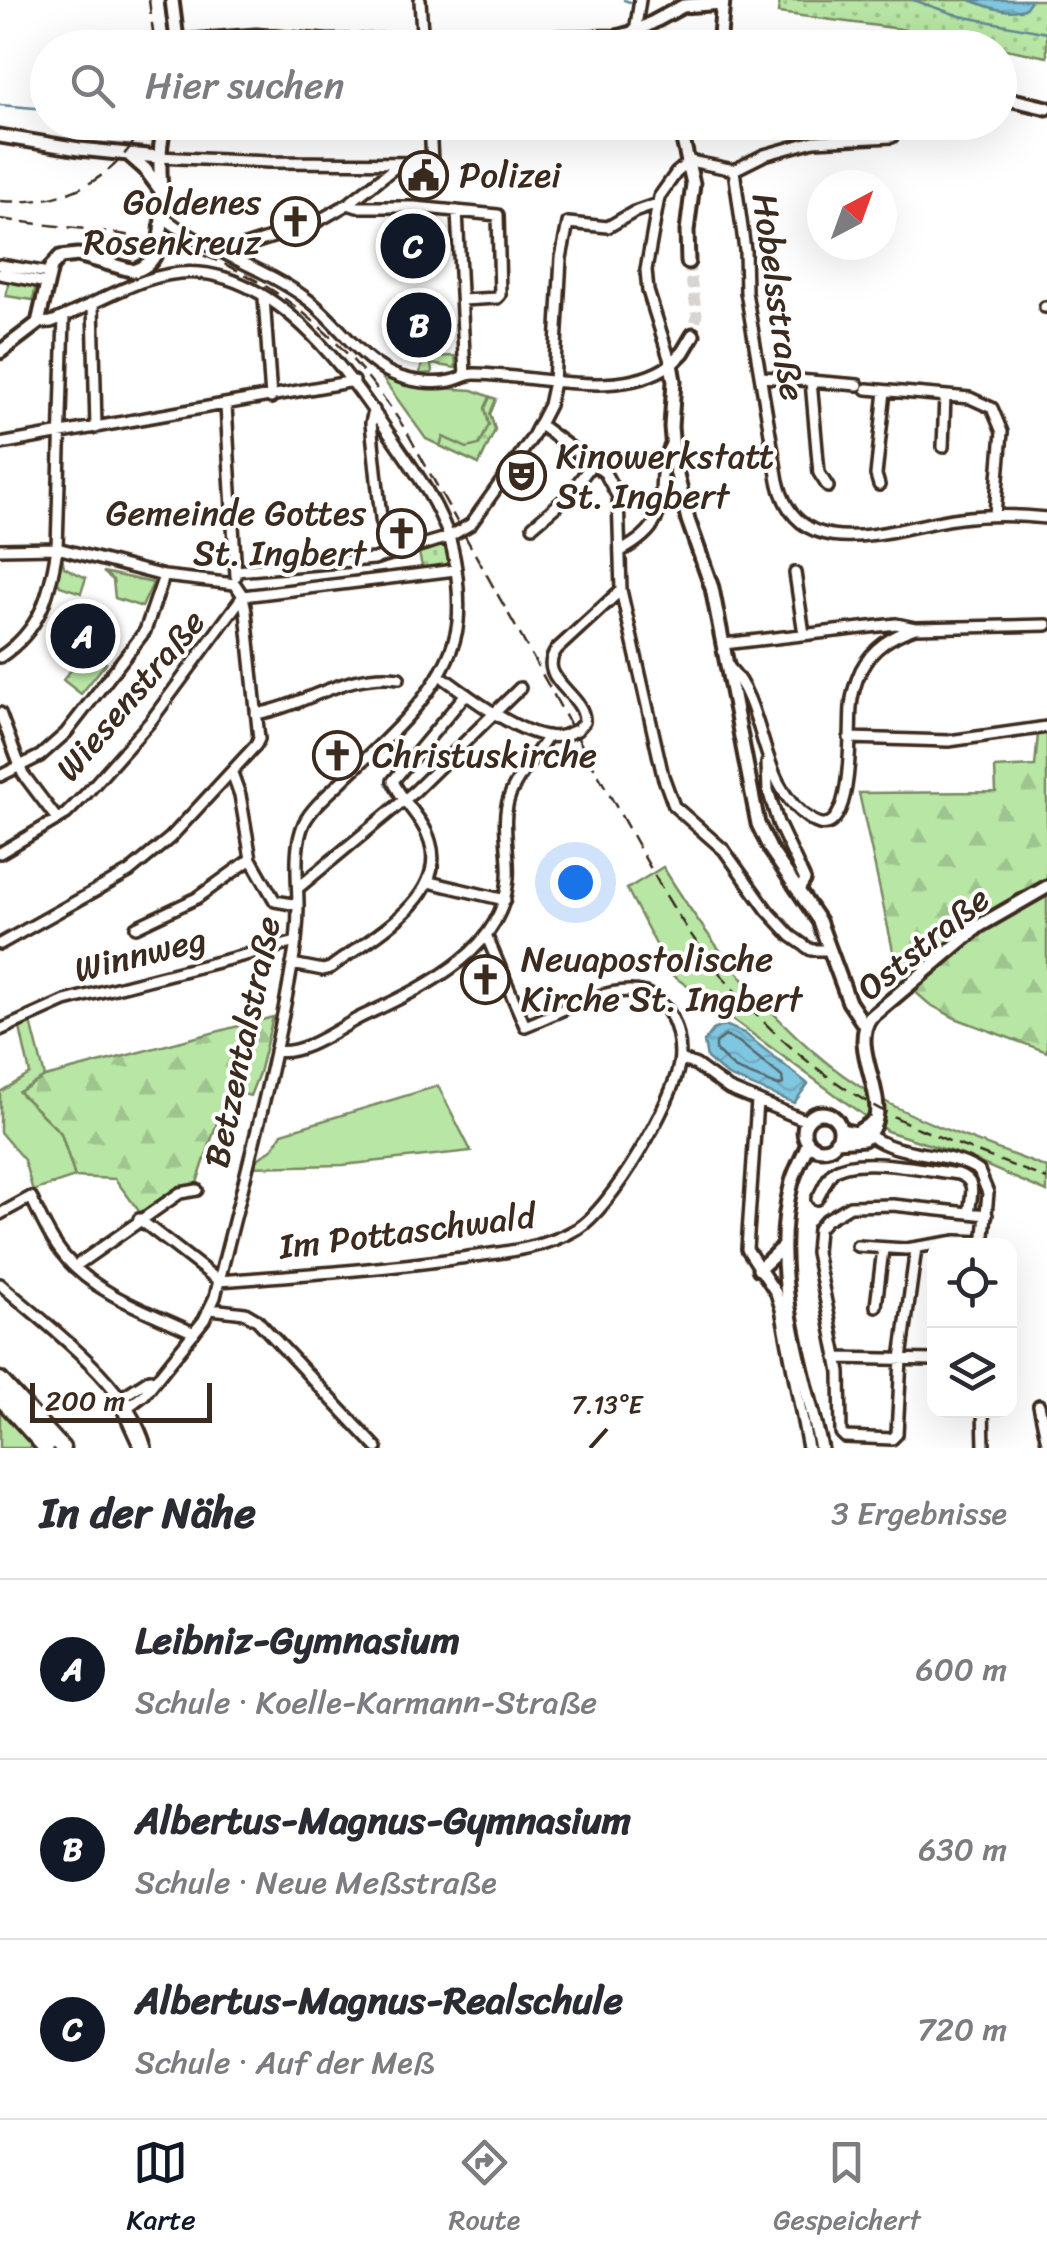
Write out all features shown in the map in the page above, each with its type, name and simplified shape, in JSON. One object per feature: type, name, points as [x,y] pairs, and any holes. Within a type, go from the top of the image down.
[{"type":"highway","points":[[0,1380],[62,1448]]},
{"type":"highway","points":[[0,1397],[46,1448]]},
{"type":"main road","points":[[172,0],[176,30]]},
{"type":"main road","points":[[639,30],[678,8],[722,1],[719,30]]},
{"type":"main road","points":[[697,4],[712,14],[719,25]]},
{"type":"main road","points":[[1017,101],[1047,108]]},
{"type":"main road","points":[[0,136],[158,157]]},
{"type":"main road","points":[[128,154],[152,140]]},
{"type":"main road","points":[[0,352],[38,323],[50,272],[70,254],[138,270],[151,260],[158,248],[158,157],[162,140]]},
{"type":"main road","points":[[685,140],[693,184],[688,262]]},
{"type":"main road","points":[[128,154],[159,188]]},
{"type":"main road","points":[[693,335],[671,364],[671,444],[680,493],[712,588],[758,824],[818,921],[849,1002],[865,1026]]},
{"type":"main road","name":"Oststraße","points":[[866,1133],[874,1119],[876,1101],[863,1036],[865,1026],[881,1007],[979,926],[1047,887]]},
{"type":"main road","points":[[838,1136],[836,1120],[827,1114],[816,1114],[807,1121],[804,1134],[813,1146],[829,1148],[838,1136],[866,1133]]},
{"type":"main road","points":[[813,1146],[791,1185],[784,1274],[804,1384],[824,1448]]},
{"type":"main road","points":[[804,1384],[788,1253],[796,1186],[813,1146]]},
{"type":"main road","points":[[759,1269],[784,1247]]},
{"type":"main road","points":[[759,1269],[778,1269],[784,1274]]},
{"type":"street","points":[[420,0],[422,30]]},
{"type":"street","points":[[635,30],[640,0]]},
{"type":"street","points":[[158,157],[432,164],[431,140]]},
{"type":"street","name":"Hobelsstraße","points":[[690,161],[734,170],[814,141],[834,140]]},
{"type":"street","points":[[160,212],[306,298],[369,358],[406,379],[436,382],[465,375],[554,382],[633,379],[671,364],[647,280],[646,260],[657,204],[671,178],[690,161]]},
{"type":"street","points":[[226,252],[311,225],[348,204],[398,165]]},
{"type":"street","name":"Hobelsstraße","points":[[734,170],[745,250],[746,292],[780,490],[797,518],[830,536],[856,537],[994,514]]},
{"type":"street","points":[[348,204],[494,214],[498,218],[500,295],[462,300]]},
{"type":"street","points":[[236,571],[360,562],[466,529],[540,425],[554,382],[558,293],[568,223],[608,227],[657,204]]},
{"type":"street","points":[[457,211],[465,375]]},
{"type":"street","points":[[0,265],[50,272]]},
{"type":"street","points":[[0,274],[50,272]]},
{"type":"street","points":[[38,323],[64,317],[151,279],[188,273],[233,281],[303,326],[354,381],[423,484],[448,537],[455,570],[458,622],[448,655],[409,716],[304,823],[298,848],[298,888]]},
{"type":"street","points":[[264,298],[271,398]]},
{"type":"street","points":[[94,304],[96,428]]},
{"type":"street","points":[[0,658],[26,636],[42,612],[52,586],[57,548],[64,317]]},
{"type":"street","points":[[762,376],[979,400],[992,408],[1001,423],[994,514],[1047,518]]},
{"type":"street","points":[[812,380],[818,473],[828,487]]},
{"type":"street","points":[[0,444],[354,381]]},
{"type":"street","points":[[878,485],[886,391]]},
{"type":"street","points":[[943,447],[945,396]]},
{"type":"street","points":[[0,550],[57,548],[164,576],[235,584],[226,406]]},
{"type":"street","points":[[374,410],[370,423],[385,556]]},
{"type":"street","points":[[540,425],[605,472],[618,497],[622,590],[663,776],[674,806],[724,850],[791,936],[811,950],[830,950]]},
{"type":"street","points":[[621,550],[645,534],[658,519],[671,444]]},
{"type":"street","points":[[533,526],[568,496],[592,464]]},
{"type":"street","name":"Wiesenstraße","points":[[0,853],[57,819],[87,793],[150,722],[243,596],[455,570]]},
{"type":"street","points":[[795,573],[804,634]]},
{"type":"street","points":[[0,776],[54,746],[145,631],[164,576]]},
{"type":"street","name":"Wiesenstraße","points":[[235,584],[243,596]]},
{"type":"street","points":[[445,680],[494,714],[548,736],[577,730],[584,722],[584,712],[555,678],[550,659],[556,649],[622,590]]},
{"type":"street","points":[[0,944],[78,904],[129,872],[170,838],[259,739],[243,596]]},
{"type":"street","points":[[724,644],[896,624],[915,628],[1047,625]]},
{"type":"street","points":[[727,665],[740,682],[768,760],[798,807],[814,822],[827,824],[838,816],[844,800],[851,703],[862,668],[884,642],[915,628]]},
{"type":"street","points":[[256,714],[286,707],[357,679],[399,678]]},
{"type":"street","name":"Betzentalstraße","points":[[124,1402],[124,1395],[164,1368],[211,1308],[275,1051],[296,942],[298,888],[405,799],[520,688]]},
{"type":"street","points":[[292,964],[330,968],[414,904],[429,882],[433,858],[430,839],[392,782],[466,694]]},
{"type":"street","points":[[0,714],[20,766],[57,819]]},
{"type":"street","points":[[849,738],[949,741],[1047,728]]},
{"type":"street","points":[[275,1051],[299,1048],[380,1008],[445,971],[487,937],[505,900],[507,805],[517,782],[548,736]]},
{"type":"street","points":[[768,760],[772,805],[805,880],[799,890]]},
{"type":"street","points":[[232,773],[240,795],[251,859],[276,901],[298,905]]},
{"type":"street","points":[[136,927],[188,903],[251,859]]},
{"type":"street","points":[[429,882],[505,900]]},
{"type":"street","points":[[487,937],[525,1026],[605,994],[644,992],[661,1002],[674,1021],[680,1058],[696,1065],[719,1084],[807,1121]]},
{"type":"street","name":"Winnweg","points":[[0,1030],[65,1000],[296,942]]},
{"type":"street","name":"Im Pottaschwald","points":[[219,1281],[406,1266],[525,1249],[566,1235],[581,1227],[621,1184],[674,1082],[680,1058]]},
{"type":"street","points":[[757,1100],[747,1248],[776,1293],[804,1384],[808,1448]]},
{"type":"street","points":[[866,1133],[897,1150],[951,1160],[979,1170],[988,1192],[985,1238]]},
{"type":"street","points":[[817,1200],[829,1176],[842,1167],[883,1165],[970,1178],[968,1213]]},
{"type":"street","points":[[74,1267],[180,1193],[197,1190]]},
{"type":"street","points":[[0,1214],[30,1197],[53,1240],[74,1267],[125,1301],[194,1333]]},
{"type":"street","points":[[916,1248],[900,1358],[898,1434],[892,1439],[845,1438],[842,1389],[816,1252],[815,1240],[822,1225],[850,1206],[893,1205],[987,1215]]},
{"type":"street","points":[[139,1219],[219,1281]]},
{"type":"street","points":[[857,1246],[927,1246]]},
{"type":"street","points":[[876,1306],[883,1249]]},
{"type":"street","points":[[0,1284],[107,1381],[124,1402],[124,1413],[143,1448]]},
{"type":"street","points":[[211,1308],[244,1313],[256,1320],[377,1448]]},
{"type":"street","points":[[836,1358],[927,1360]]},
{"type":"street","points":[[1039,1405],[1047,1442]]},
{"type":"street","points":[[982,1418],[984,1448]]},
{"type":"green space","points":[[780,0],[1047,0],[1047,57],[1017,51],[1017,30],[906,30],[778,13]]},
{"type":"green space","points":[[9,279],[36,284],[33,300],[6,296]]},
{"type":"green space","points":[[427,338],[428,357],[455,356],[456,368],[431,364],[432,373],[423,374],[421,387],[473,390],[496,399],[490,414],[495,430],[479,464],[426,439],[383,379],[386,373],[418,385],[422,362],[409,362],[408,340]]},
{"type":"green space","points":[[490,397],[496,399],[490,414],[495,430],[479,464],[440,446],[443,437],[467,448],[479,445],[489,425],[485,408]]},
{"type":"green space","points":[[448,544],[452,568],[423,571],[418,549]]},
{"type":"green space","points":[[62,556],[64,567],[86,578],[81,593],[60,586]]},
{"type":"green space","points":[[103,572],[153,583],[142,607],[115,598],[113,580]]},
{"type":"green space","points":[[88,649],[106,663],[81,694],[63,680]]},
{"type":"green space","points":[[1047,733],[1047,1052],[955,1018],[912,989],[903,997],[859,793],[996,792],[995,768],[1035,766],[1038,734]]},
{"type":"green space","points":[[663,867],[734,968],[791,1031],[823,1059],[890,1104],[1047,1168],[1047,1192],[962,1155],[887,1131],[672,975],[627,889]]},
{"type":"green space","points":[[273,1017],[250,1096],[228,1089],[197,1183],[181,1187],[142,1215],[115,1179],[75,1177],[61,1133],[19,1092],[45,1077]]},
{"type":"green space","points":[[31,1022],[45,1077],[19,1092],[61,1133],[75,1177],[33,1191],[24,1160],[0,1132],[0,1092],[30,1074],[20,1028]]},
{"type":"green space","points":[[438,1086],[471,1151],[343,1165],[247,1167],[273,1148],[282,1133]]},
{"type":"green space","points":[[0,1407],[36,1448],[0,1448]]},
{"type":"water","points":[[970,0],[1031,0],[1025,9],[1011,11]]},
{"type":"water","points":[[725,1025],[744,1033],[808,1084],[794,1103],[728,1076],[707,1058],[704,1042],[713,1030]]},
{"type":"waterway","points":[[624,0],[633,3]]},
{"type":"waterway","points":[[913,0],[960,16],[1047,33]]},
{"type":"waterway","points":[[0,105],[30,108]]},
{"type":"tunnel","points":[[688,262],[697,314],[693,335]]},
{"type":"railway","points":[[149,0],[153,30]]},
{"type":"railway","points":[[0,201],[45,199],[85,186],[119,160],[135,140]]},
{"type":"railway","points":[[0,219],[125,235],[205,256],[275,292],[335,341],[386,401],[408,434],[661,887],[735,992],[796,1052],[866,1101],[922,1130],[1047,1179]]},
{"type":"place","name":"Polizei","points":[[424,175]]},
{"type":"place","name":"Goldenes Rosenkreuz","points":[[296,222]]},
{"type":"place","name":"Albertus-Magnus-Realschule","points":[[413,246]]},
{"type":"place","name":"Albertus-Magnus-Gymnasium","points":[[419,325]]},
{"type":"place","name":"Kinowerkstatt St. Ingbert","points":[[521,476]]},
{"type":"place","name":"Gemeinde Gottes St. Ingbert","points":[[401,533]]},
{"type":"place","name":"Leibniz-Gymnasium","points":[[83,636]]},
{"type":"place","name":"Christuskirche","points":[[337,755]]},
{"type":"place","name":"Neuapostolische Kirche St. Ingbert","points":[[486,979]]}]
